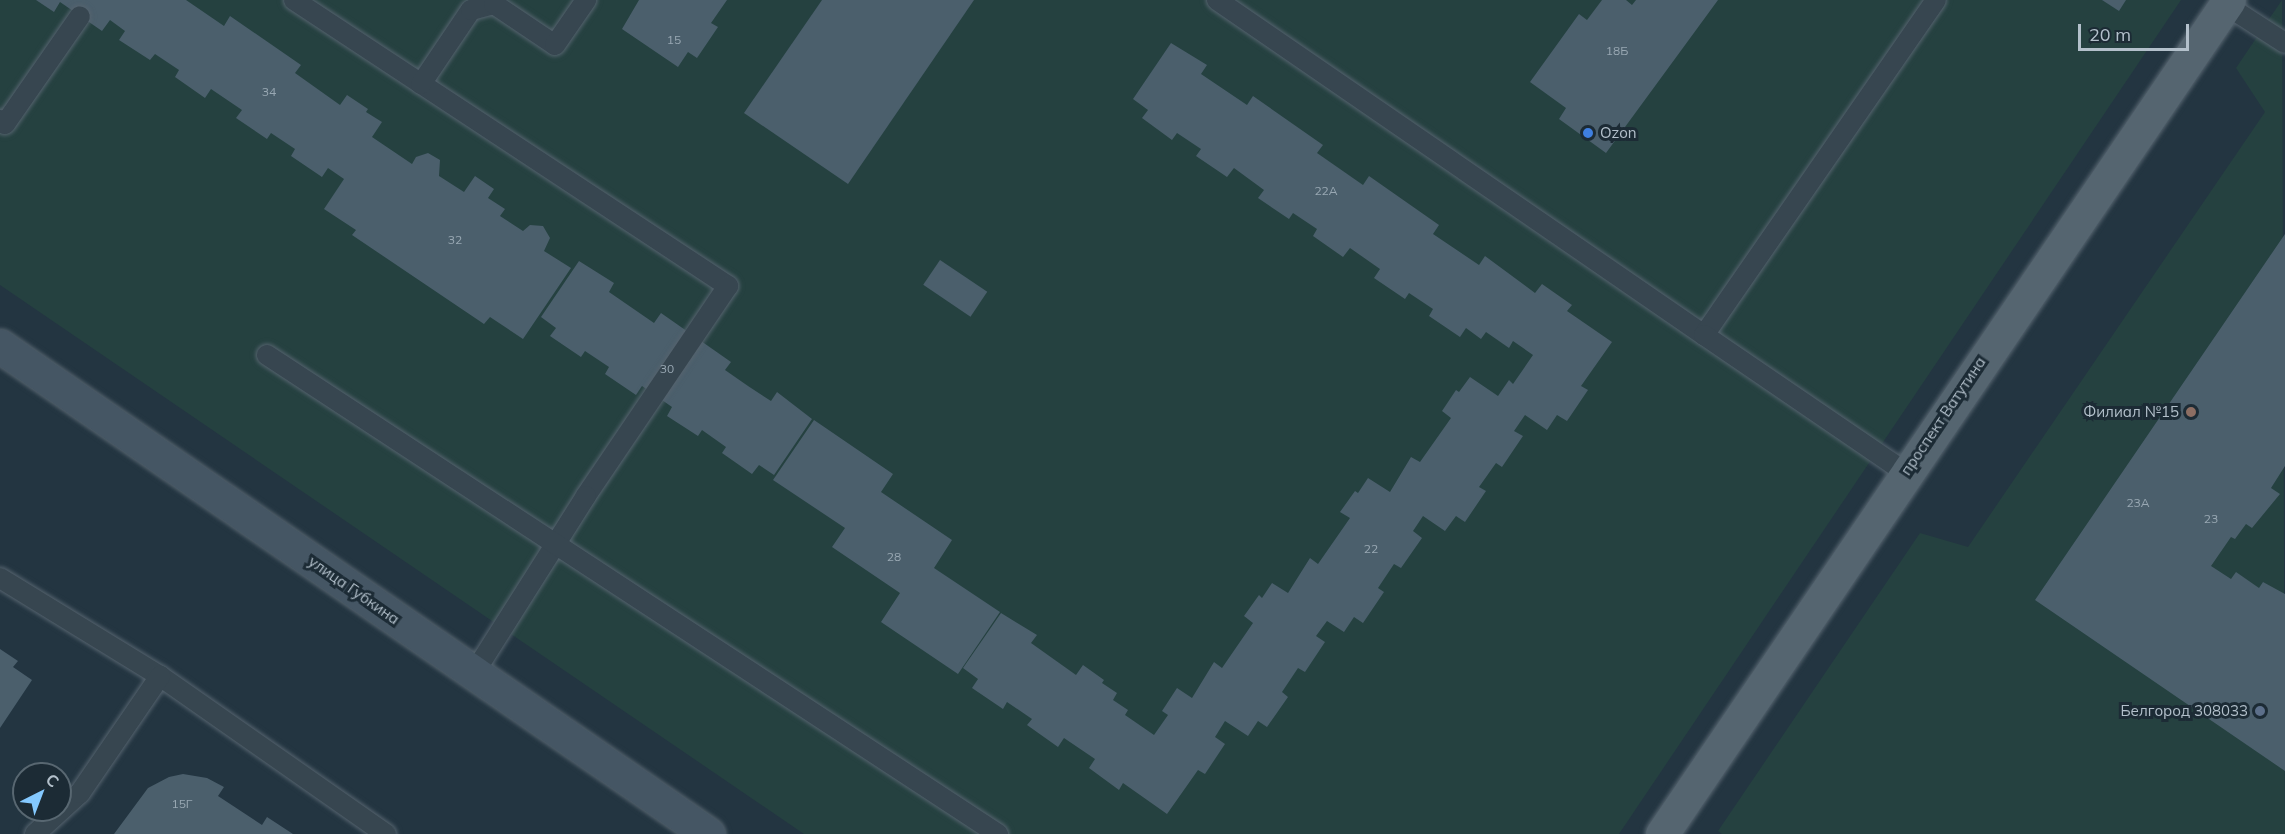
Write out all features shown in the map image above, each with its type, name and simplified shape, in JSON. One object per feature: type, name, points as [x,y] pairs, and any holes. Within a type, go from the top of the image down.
[{"type":"main road","name":"проспект Ватутина","points":[[1662,834],[1905,472],[2228,2]]},
{"type":"main road","name":"улица Губкина","points":[[0,346],[708,834]]},
{"type":"lane","points":[[294,0],[728,286],[555,546],[474,673]]},
{"type":"lane","points":[[421,84],[471,10],[494,4],[555,45],[586,0]]},
{"type":"lane","points":[[1217,0],[1905,472]]},
{"type":"lane","points":[[1704,334],[1936,0]]},
{"type":"lane","points":[[2228,2],[2285,43]]},
{"type":"lane","points":[[0,120],[5,124],[80,15]]},
{"type":"lane","points":[[267,355],[555,546],[998,834]]},
{"type":"lane","points":[[0,578],[160,676],[386,834]]},
{"type":"lane","points":[[35,834],[80,793],[160,676]]},
{"type":"green space","points":[[0,0],[2181,0],[1619,834],[804,834],[0,285]]},
{"type":"green space","points":[[2282,0],[2285,834],[1722,834],[1718,831],[1920,533],[1968,547],[2265,112],[2236,68]]},
{"type":"building","points":[[36,0],[186,0],[224,26],[230,16],[301,65],[295,73],[340,105],[347,95],[368,109],[366,112],[382,122],[372,137],[412,164],[416,157],[428,153],[440,160],[439,176],[464,192],[475,176],[494,189],[488,198],[505,209],[500,216],[523,231],[530,225],[543,226],[550,238],[544,251],[571,268],[523,339],[490,317],[484,324],[352,235],[356,230],[324,209],[344,179],[328,168],[322,177],[291,156],[295,149],[271,133],[267,139],[236,118],[242,110],[211,89],[205,98],[175,77],[179,70],[155,54],[150,60],[119,40],[125,31],[110,20],[102,31],[60,2],[54,12]]},
{"type":"building","points":[[639,0],[727,0],[711,23],[718,27],[697,58],[688,52],[678,67],[622,29]]},
{"type":"building","points":[[822,0],[974,0],[848,184],[744,113]]},
{"type":"building","points":[[1602,0],[1626,0],[1632,5],[1636,0],[1718,0],[1606,153],[1559,119],[1566,108],[1530,82],[1579,14],[1587,20]]},
{"type":"building","points":[[2102,0],[2126,0],[2119,11]]},
{"type":"building","points":[[1171,43],[1207,65],[1201,74],[1247,105],[1253,96],[1323,145],[1317,153],[1363,185],[1369,176],[1439,225],[1433,234],[1479,265],[1485,256],[1535,293],[1542,284],[1572,305],[1567,311],[1612,342],[1581,386],[1588,390],[1567,421],[1557,415],[1547,430],[1525,415],[1514,431],[1523,436],[1502,467],[1496,463],[1479,487],[1486,491],[1465,522],[1456,516],[1445,531],[1423,516],[1413,531],[1422,538],[1401,568],[1394,564],[1378,588],[1384,592],[1363,623],[1354,617],[1344,632],[1327,621],[1316,636],[1325,642],[1305,672],[1298,668],[1282,692],[1288,697],[1267,727],[1258,721],[1248,736],[1225,721],[1215,737],[1225,744],[1205,774],[1198,770],[1167,814],[1123,783],[1119,790],[1089,768],[1095,759],[1064,738],[1058,747],[1027,725],[1032,719],[1007,702],[1003,709],[972,688],[978,679],[963,668],[1001,613],[1037,635],[1031,643],[1076,675],[1083,665],[1104,680],[1102,683],[1117,693],[1113,700],[1128,710],[1125,715],[1154,735],[1168,715],[1162,711],[1177,688],[1192,698],[1214,662],[1222,668],[1253,623],[1244,616],[1259,595],[1262,598],[1272,583],[1288,593],[1310,558],[1318,564],[1350,518],[1340,512],[1355,491],[1358,493],[1368,478],[1390,492],[1411,457],[1420,462],[1451,418],[1442,411],[1456,390],[1459,392],[1470,377],[1498,396],[1509,380],[1513,384],[1533,355],[1513,341],[1509,348],[1486,332],[1481,339],[1466,328],[1460,337],[1429,316],[1433,309],[1409,293],[1405,299],[1374,278],[1380,269],[1350,248],[1343,257],[1313,236],[1317,229],[1293,213],[1289,219],[1258,198],[1264,190],[1234,168],[1227,177],[1196,156],[1201,149],[1177,133],[1172,140],[1142,118],[1148,110],[1133,99]]},
{"type":"building","points":[[2285,234],[2285,466],[2271,488],[2280,494],[2252,528],[2246,524],[2235,539],[2231,537],[2211,566],[2231,579],[2236,572],[2259,588],[2263,582],[2285,594],[2285,771],[2035,600]]},
{"type":"building","points":[[940,260],[987,292],[970,317],[923,285]]},
{"type":"building","points":[[579,261],[614,283],[609,292],[654,323],[661,313],[731,362],[725,370],[771,401],[777,392],[812,419],[774,475],[759,465],[752,474],[722,453],[726,447],[702,430],[698,436],[667,416],[672,407],[642,386],[636,395],[605,374],[609,367],[585,351],[581,357],[550,336],[556,328],[541,317]]},
{"type":"building","points":[[814,420],[893,474],[881,492],[952,540],[934,568],[1000,612],[958,674],[881,622],[900,593],[832,547],[845,528],[773,480]]},
{"type":"building","points":[[0,649],[18,661],[13,667],[32,680],[0,728]]},
{"type":"building","points":[[183,774],[207,778],[224,787],[218,796],[262,825],[267,817],[293,834],[114,834],[148,788],[169,777]]},
{"type":"place","name":"Ozon","points":[[1588,133]]},
{"type":"place","name":"Филиал №15","points":[[2191,412]]},
{"type":"place","name":"Белгород 308033","points":[[2260,711]]}]
